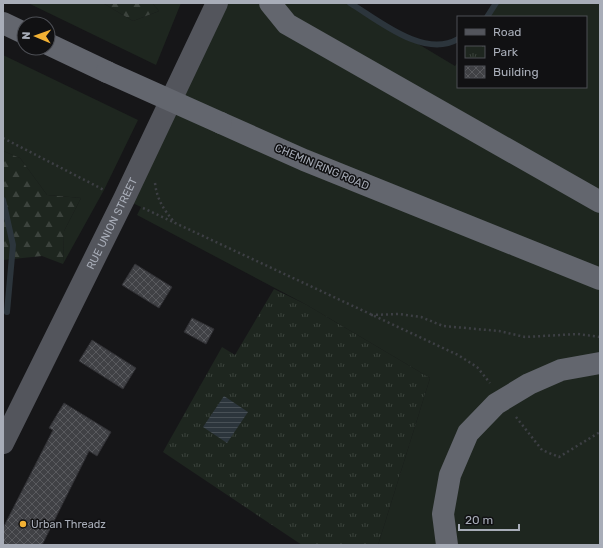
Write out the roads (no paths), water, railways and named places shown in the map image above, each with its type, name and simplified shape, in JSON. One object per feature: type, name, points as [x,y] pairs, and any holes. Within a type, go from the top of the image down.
[{"type":"highway","points":[[270,3],[287,24],[600,202]]},
{"type":"highway","points":[[3,23],[16,29]]},
{"type":"highway","name":"CHEMIN RING ROAD","points":[[56,48],[304,160],[600,278]]},
{"type":"highway","points":[[447,545],[443,514],[450,475],[468,433],[496,404],[529,384],[561,370],[600,363]]},
{"type":"main road","name":"RUE UNION STREET","points":[[3,443],[124,199],[218,3]]},
{"type":"waterway","points":[[350,3],[388,27],[416,41],[431,44],[445,44],[457,39]]},
{"type":"waterway","points":[[488,16],[496,3]]},
{"type":"waterway","points":[[3,200],[13,245],[7,312]]},
{"type":"place","name":"Urban Threadz","points":[[23,524]]}]
